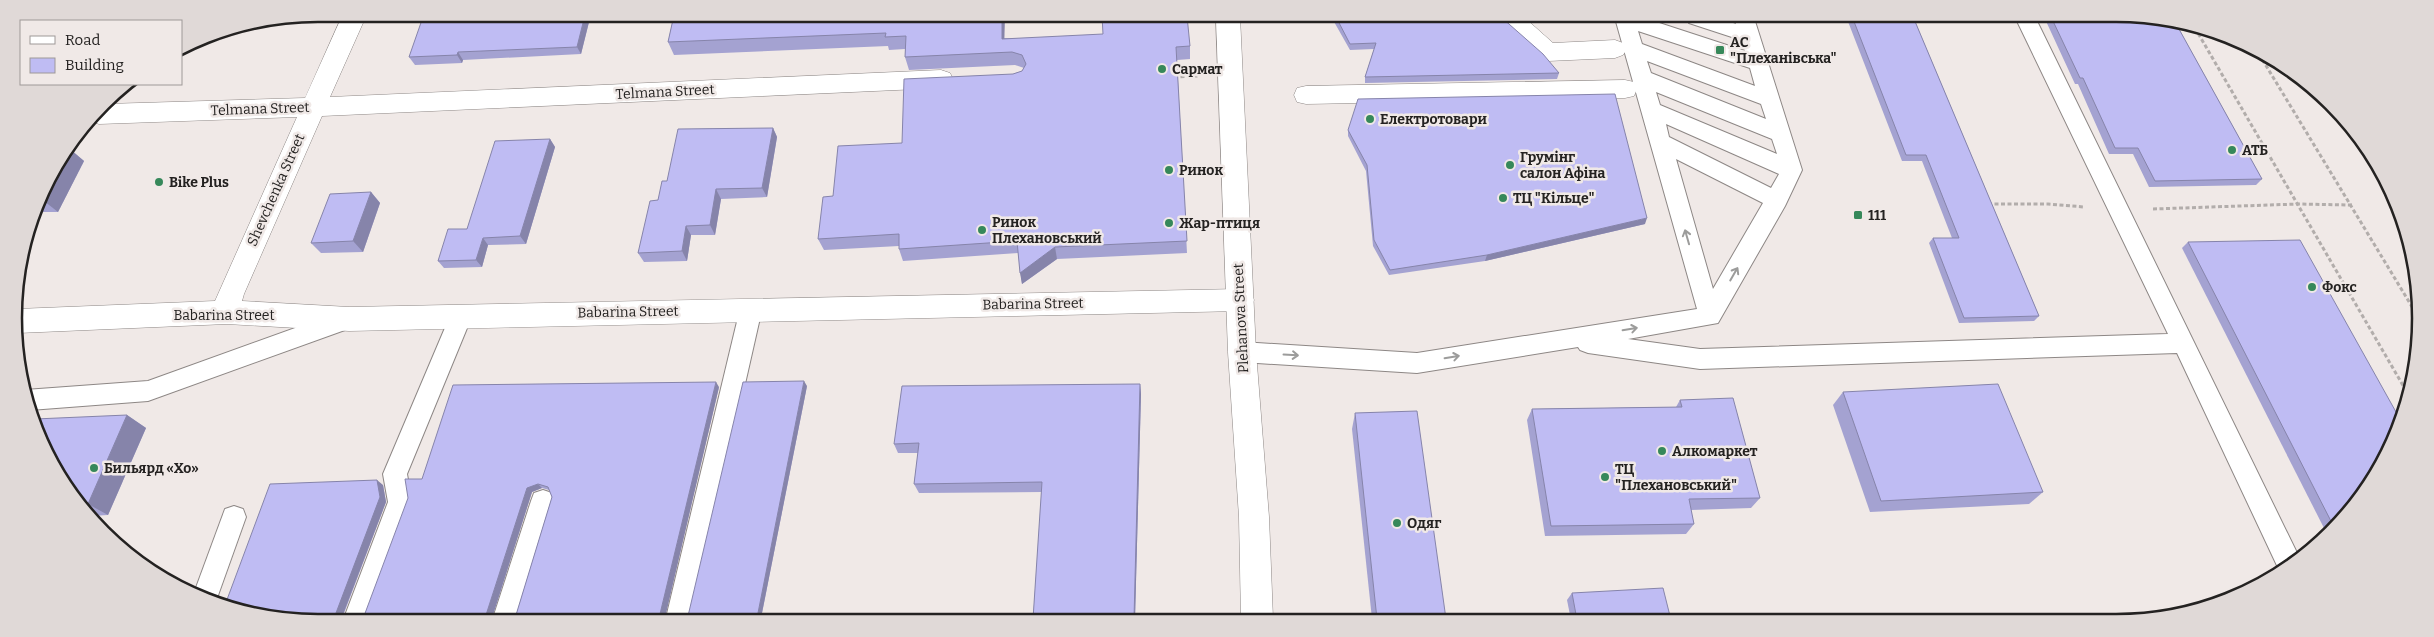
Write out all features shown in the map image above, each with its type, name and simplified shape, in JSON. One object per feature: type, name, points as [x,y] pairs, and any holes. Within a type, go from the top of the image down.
[{"type":"street","name":"Shevchenka Street","points":[[227,312],[230,294],[351,22]]},
{"type":"street","name":"Plehanova Street","points":[[1228,22],[1242,352],[1254,517],[1257,614]]},
{"type":"street","points":[[1514,22],[1548,52],[1586,90]]},
{"type":"street","points":[[1548,52],[1624,49]]},
{"type":"street","name":"Telmana Street","points":[[105,114],[313,107],[966,78]]},
{"type":"street","points":[[1306,95],[1586,90],[1634,84]]},
{"type":"street","name":"Babarina Street","points":[[22,322],[227,312],[349,319],[1240,300]]},
{"type":"lane","points":[[1625,22],[1624,49],[1634,84],[1650,109],[1710,316]]},
{"type":"lane","points":[[1637,22],[1758,63]]},
{"type":"lane","points":[[1710,316],[1777,200],[1792,170],[1746,27],[1718,22]]},
{"type":"lane","points":[[2027,22],[2287,559]]},
{"type":"lane","points":[[1624,49],[1769,99]]},
{"type":"lane","points":[[1634,84],[1779,133]]},
{"type":"lane","points":[[1650,109],[1792,170]]},
{"type":"lane","points":[[1660,142],[1777,200]]},
{"type":"lane","points":[[680,614],[752,309]]},
{"type":"lane","points":[[358,614],[400,502],[395,474],[461,316]]},
{"type":"lane","points":[[1242,352],[1417,363],[1710,316]]},
{"type":"lane","points":[[34,399],[148,391],[349,319]]},
{"type":"lane","points":[[1565,339],[1700,359],[2143,346],[2184,343]]},
{"type":"lane","points":[[507,614],[543,501]]},
{"type":"lane","points":[[207,593],[234,517]]},
{"type":"path","points":[[2199,35],[2403,386]]},
{"type":"path","points":[[2263,61],[2352,205],[2411,305]]},
{"type":"path","points":[[1172,77],[1231,75]]},
{"type":"path","points":[[1985,204],[2048,204],[2118,210],[2298,204],[2352,205]]},
{"type":"building","points":[[421,22],[583,22],[577,47],[458,52],[457,55],[409,57]]},
{"type":"building","points":[[672,22],[1002,22],[1002,39],[1103,34],[1102,22],[1188,22],[1190,46],[1176,47],[1187,241],[1055,247],[1020,273],[1017,241],[899,249],[899,234],[818,239],[823,197],[833,196],[838,146],[902,143],[904,79],[1013,74],[1022,71],[1026,64],[1022,55],[1012,52],[905,57],[906,36],[885,37],[886,33],[668,42]]},
{"type":"building","points":[[1339,22],[1507,22],[1543,54],[1559,73],[1365,77],[1376,43],[1350,44]]},
{"type":"building","points":[[1854,22],[1915,22],[2039,316],[1964,318],[1933,238],[1959,238],[1926,155],[1906,155]]},
{"type":"building","points":[[2053,22],[2135,23],[2179,30],[2262,179],[2155,181],[2138,148],[2115,148],[2083,78],[2080,78]]},
{"type":"building","name":"ТЦ \"Кільце\"","points":[[1615,94],[1647,218],[1487,255],[1390,270],[1374,240],[1367,165],[1348,130],[1358,99]]},
{"type":"building","points":[[773,128],[762,188],[716,189],[710,225],[686,226],[682,251],[638,253],[650,201],[658,200],[662,181],[667,181],[678,129]]},
{"type":"building","points":[[550,139],[520,236],[483,238],[476,260],[438,261],[448,229],[467,229],[495,141]]},
{"type":"building","points":[[371,192],[353,241],[311,243],[330,194]]},
{"type":"building","points":[[2300,240],[2397,412],[2372,467],[2350,499],[2331,521],[2188,242]]},
{"type":"building","points":[[804,381],[758,614],[688,614],[743,382]]},
{"type":"building","points":[[716,382],[660,614],[516,614],[552,497],[548,487],[538,484],[527,488],[486,614],[365,614],[408,498],[405,479],[422,479],[453,385]]},
{"type":"building","points":[[1140,384],[1134,614],[1033,614],[1042,482],[914,484],[919,443],[894,444],[902,386]]},
{"type":"building","points":[[1998,384],[2043,492],[1881,501],[1843,392]]},
{"type":"building","points":[[1733,398],[1760,498],[1689,499],[1694,524],[1551,526],[1532,409],[1682,407],[1680,400]]},
{"type":"building","points":[[1417,411],[1445,614],[1376,614],[1355,413]]},
{"type":"building","points":[[127,415],[88,504],[62,466],[40,419]]},
{"type":"building","points":[[377,480],[380,497],[336,613],[299,614],[280,612],[227,600],[270,484]]},
{"type":"building","points":[[1663,588],[1670,614],[1576,614],[1572,593]]},
{"type":"place","name":"АС \"Плеханівська\"","points":[[1720,50]]},
{"type":"place","name":"Сармат","points":[[1162,69]]},
{"type":"place","name":"Електротовари","points":[[1370,119]]},
{"type":"place","name":"АТБ","points":[[2232,150]]},
{"type":"place","name":"Грумінг салон Афіна","points":[[1510,165]]},
{"type":"place","name":"Ринок","points":[[1169,170]]},
{"type":"place","name":"Bike Plus","points":[[159,182]]},
{"type":"place","name":"ТЦ \"Кільце\"","points":[[1503,198]]},
{"type":"place","name":"111","points":[[1858,215]]},
{"type":"place","name":"Жар-птиця","points":[[1169,223]]},
{"type":"place","name":"Ринок Плехановський","points":[[982,230]]},
{"type":"place","name":"Фокс","points":[[2312,287]]},
{"type":"place","name":"Алкомаркет","points":[[1662,451]]},
{"type":"place","name":"Бильярд «Хо»","points":[[94,468]]},
{"type":"place","name":"ТЦ \"Плехановський\"","points":[[1605,477]]},
{"type":"place","name":"Одяг","points":[[1397,523]]}]
